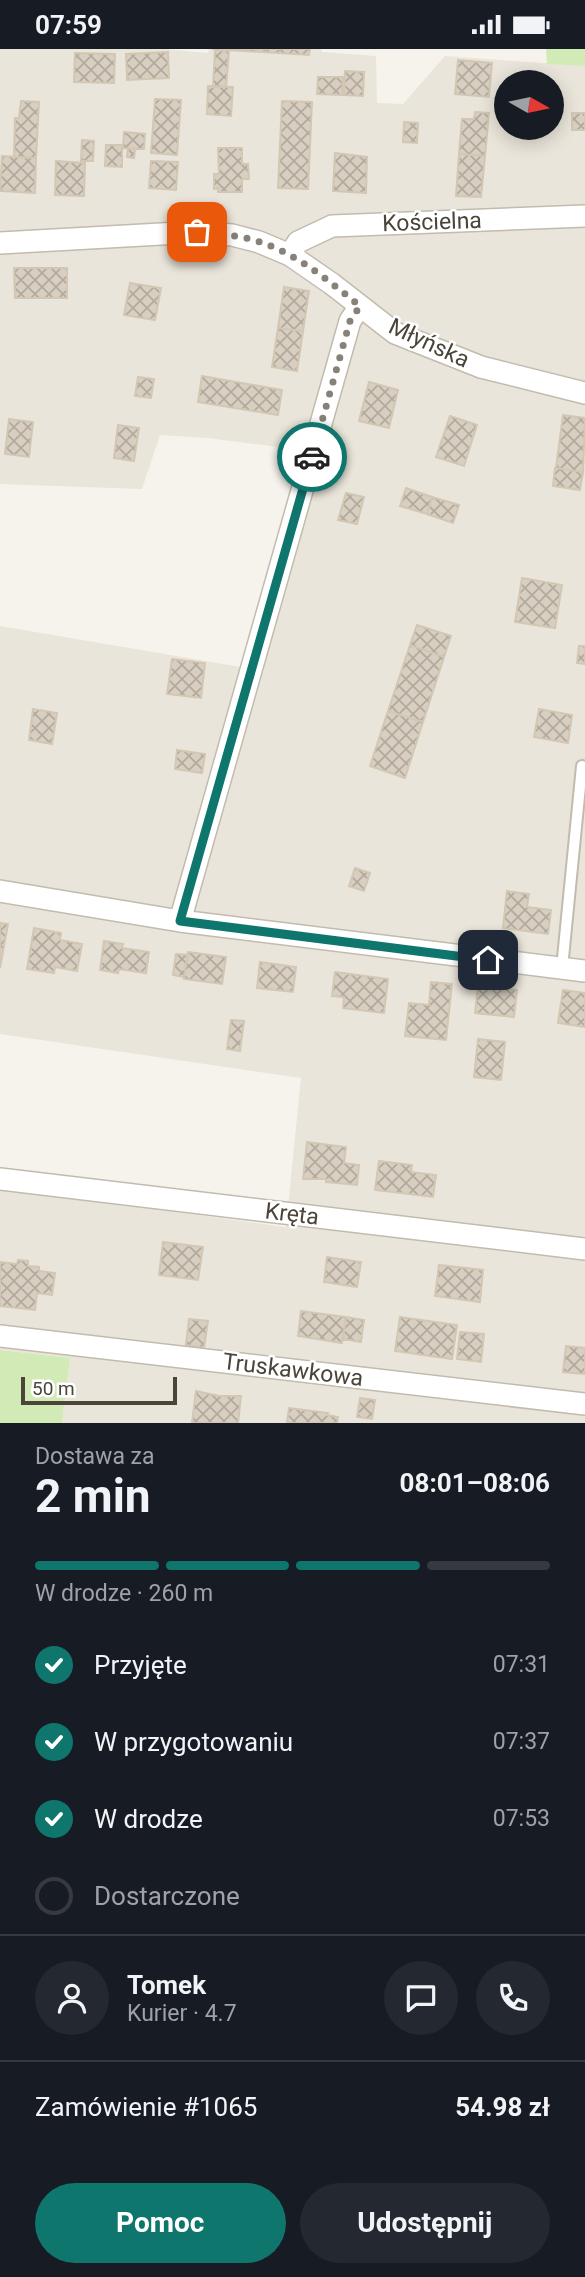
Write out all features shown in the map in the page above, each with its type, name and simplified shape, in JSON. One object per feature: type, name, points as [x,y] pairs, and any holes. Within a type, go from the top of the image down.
[{"type":"street","name":"Kościelna","points":[[290,255],[298,242],[332,226],[585,216]]},
{"type":"street","name":"Młyńska","points":[[0,243],[197,232],[259,241],[290,255],[395,333],[481,367],[585,393]]},
{"type":"street","points":[[180,921],[350,321],[360,306]]},
{"type":"street","points":[[0,891],[180,921],[585,971]]},
{"type":"street","name":"Kręta","points":[[0,1179],[585,1249]]},
{"type":"street","name":"Truskawkowa","points":[[0,1336],[585,1404]]},
{"type":"lane","points":[[562,968],[582,766]]},
{"type":"shaded area","points":[[0,49],[165,49],[208,53],[209,49],[321,49],[322,52],[376,56],[377,103],[403,104],[445,56],[585,66],[585,1423],[62,1423],[70,1358],[0,1350],[0,1188],[286,1227],[301,1078],[0,1034],[0,626],[241,667],[302,450],[160,435],[142,489],[0,484]]},
{"type":"green space","points":[[546,49],[585,49],[585,66],[547,64]]},
{"type":"green space","points":[[0,1350],[70,1358],[62,1423],[0,1423]]},
{"type":"building","points":[[212,49],[310,49],[309,55]]},
{"type":"building","points":[[215,50],[229,51],[226,87],[213,87]]},
{"type":"building","points":[[168,52],[169,78],[127,80],[126,54]]},
{"type":"building","points":[[75,53],[115,54],[114,83],[74,82]]},
{"type":"building","points":[[458,60],[492,63],[489,97],[455,94]]},
{"type":"building","points":[[345,71],[364,72],[363,96],[344,95]]},
{"type":"building","points":[[318,77],[343,77],[342,95],[317,94]]},
{"type":"building","points":[[208,86],[233,87],[231,116],[207,114]]},
{"type":"building","points":[[155,99],[181,100],[177,155],[151,153]]},
{"type":"building","points":[[21,101],[39,102],[36,158],[14,157],[15,118],[19,118]]},
{"type":"building","points":[[282,101],[312,102],[308,189],[278,188]]},
{"type":"building","points":[[475,112],[489,113],[485,156],[459,154],[462,119],[474,119]]},
{"type":"building","points":[[572,113],[585,113],[585,130],[572,130]]},
{"type":"building","points":[[404,122],[418,123],[417,143],[403,142]]},
{"type":"building","points":[[124,132],[145,134],[144,149],[123,148]]},
{"type":"building","points":[[82,140],[94,141],[93,161],[81,161]]},
{"type":"building","points":[[106,145],[122,145],[122,167],[105,166]]},
{"type":"building","points":[[128,148],[135,149],[134,158],[127,157]]},
{"type":"building","points":[[218,148],[242,148],[242,164],[248,164],[249,179],[242,179],[242,192],[218,192],[218,188],[214,189],[214,174],[219,174]]},
{"type":"building","points":[[335,153],[367,157],[366,193],[333,191]]},
{"type":"building","points":[[459,154],[485,156],[481,197],[456,196]]},
{"type":"building","points":[[2,156],[36,158],[35,193],[0,191]]},
{"type":"building","points":[[56,161],[85,163],[84,196],[55,195]]},
{"type":"building","points":[[151,161],[178,162],[176,190],[149,188]]},
{"type":"building","points":[[14,268],[67,268],[67,298],[15,298]]},
{"type":"building","points":[[130,283],[161,288],[155,320],[124,315]]},
{"type":"building","points":[[284,287],[309,291],[303,331],[278,328]]},
{"type":"building","points":[[278,328],[303,331],[297,371],[272,367]]},
{"type":"building","points":[[202,376],[282,390],[278,415],[198,402]]},
{"type":"building","points":[[138,377],[154,379],[151,398],[135,396]]},
{"type":"building","points":[[369,382],[398,390],[389,428],[359,421]]},
{"type":"building","points":[[563,415],[585,418],[583,472],[556,468]]},
{"type":"building","points":[[450,416],[477,425],[464,466],[436,457]]},
{"type":"building","points":[[9,419],[33,422],[29,457],[5,454]]},
{"type":"building","points":[[118,425],[139,428],[134,461],[114,458]]},
{"type":"building","points":[[555,468],[583,472],[580,490],[553,486]]},
{"type":"building","points":[[406,488],[432,497],[427,514],[400,506]]},
{"type":"building","points":[[346,493],[364,497],[357,524],[338,520]]},
{"type":"building","points":[[432,497],[459,505],[453,523],[427,514]]},
{"type":"building","points":[[522,578],[562,585],[555,628],[515,622]]},
{"type":"building","points":[[417,625],[451,636],[444,657],[410,645]]},
{"type":"building","points":[[410,645],[444,657],[423,722],[388,711]]},
{"type":"building","points":[[579,646],[585,646],[585,664],[577,663]]},
{"type":"building","points":[[172,659],[205,663],[201,698],[167,694]]},
{"type":"building","points":[[33,709],[57,713],[52,744],[29,740]]},
{"type":"building","points":[[539,709],[572,715],[568,743],[534,737]]},
{"type":"building","points":[[388,711],[423,722],[405,778],[370,766]]},
{"type":"building","points":[[177,750],[205,754],[202,773],[175,769]]},
{"type":"building","points":[[355,868],[370,873],[364,891],[349,886]]},
{"type":"building","points":[[507,891],[529,894],[527,907],[551,910],[548,934],[503,928]]},
{"type":"building","points":[[0,923],[8,924],[0,968]]},
{"type":"building","points":[[34,928],[61,933],[60,940],[82,944],[77,971],[55,967],[54,973],[27,969]]},
{"type":"building","points":[[104,941],[123,944],[122,948],[149,952],[146,973],[119,969],[118,973],[100,970]]},
{"type":"building","points":[[188,952],[226,957],[222,984],[184,979]]},
{"type":"building","points":[[176,954],[188,955],[184,977],[173,975]]},
{"type":"building","points":[[260,962],[296,967],[293,992],[257,988]]},
{"type":"building","points":[[335,972],[388,979],[384,1013],[343,1008],[344,997],[332,996]]},
{"type":"building","points":[[431,982],[452,984],[446,1040],[405,1036],[409,1003],[429,1005]]},
{"type":"building","points":[[478,986],[517,990],[514,1017],[475,1013]]},
{"type":"building","points":[[563,990],[585,993],[585,1027],[558,1023]]},
{"type":"building","points":[[231,1020],[244,1021],[240,1051],[227,1049]]},
{"type":"building","points":[[478,1039],[505,1042],[501,1080],[474,1077]]},
{"type":"building","points":[[307,1142],[346,1147],[344,1163],[359,1165],[357,1185],[326,1182],[326,1179],[303,1179]]},
{"type":"building","points":[[379,1161],[412,1165],[411,1172],[436,1175],[433,1197],[375,1190]]},
{"type":"building","points":[[163,1242],[203,1247],[198,1280],[159,1275]]},
{"type":"building","points":[[327,1257],[361,1262],[357,1287],[324,1282]]},
{"type":"building","points":[[18,1260],[28,1261],[28,1266],[39,1267],[39,1271],[55,1273],[52,1295],[37,1293],[35,1310],[0,1306],[0,1262],[17,1264]]},
{"type":"building","points":[[439,1265],[483,1270],[480,1302],[435,1296]]},
{"type":"building","points":[[301,1311],[346,1317],[342,1343],[298,1336]]},
{"type":"building","points":[[346,1317],[364,1320],[361,1342],[343,1339]]},
{"type":"building","points":[[400,1317],[457,1325],[452,1359],[395,1351]]},
{"type":"building","points":[[189,1319],[208,1321],[204,1348],[186,1345]]},
{"type":"building","points":[[460,1332],[484,1334],[481,1362],[457,1359]]},
{"type":"building","points":[[566,1346],[585,1348],[585,1374],[563,1372]]},
{"type":"building","points":[[196,1391],[219,1396],[241,1396],[238,1423],[192,1423]]},
{"type":"building","points":[[360,1398],[375,1400],[372,1419],[357,1417]]},
{"type":"building","points":[[289,1408],[328,1413],[327,1415],[338,1417],[337,1423],[287,1423]]},
{"type":"way so far","points":[[197,232],[259,241],[290,255],[360,306],[350,321],[312,457]]},
{"type":"route","points":[[312,457],[180,921],[488,960]]}]
